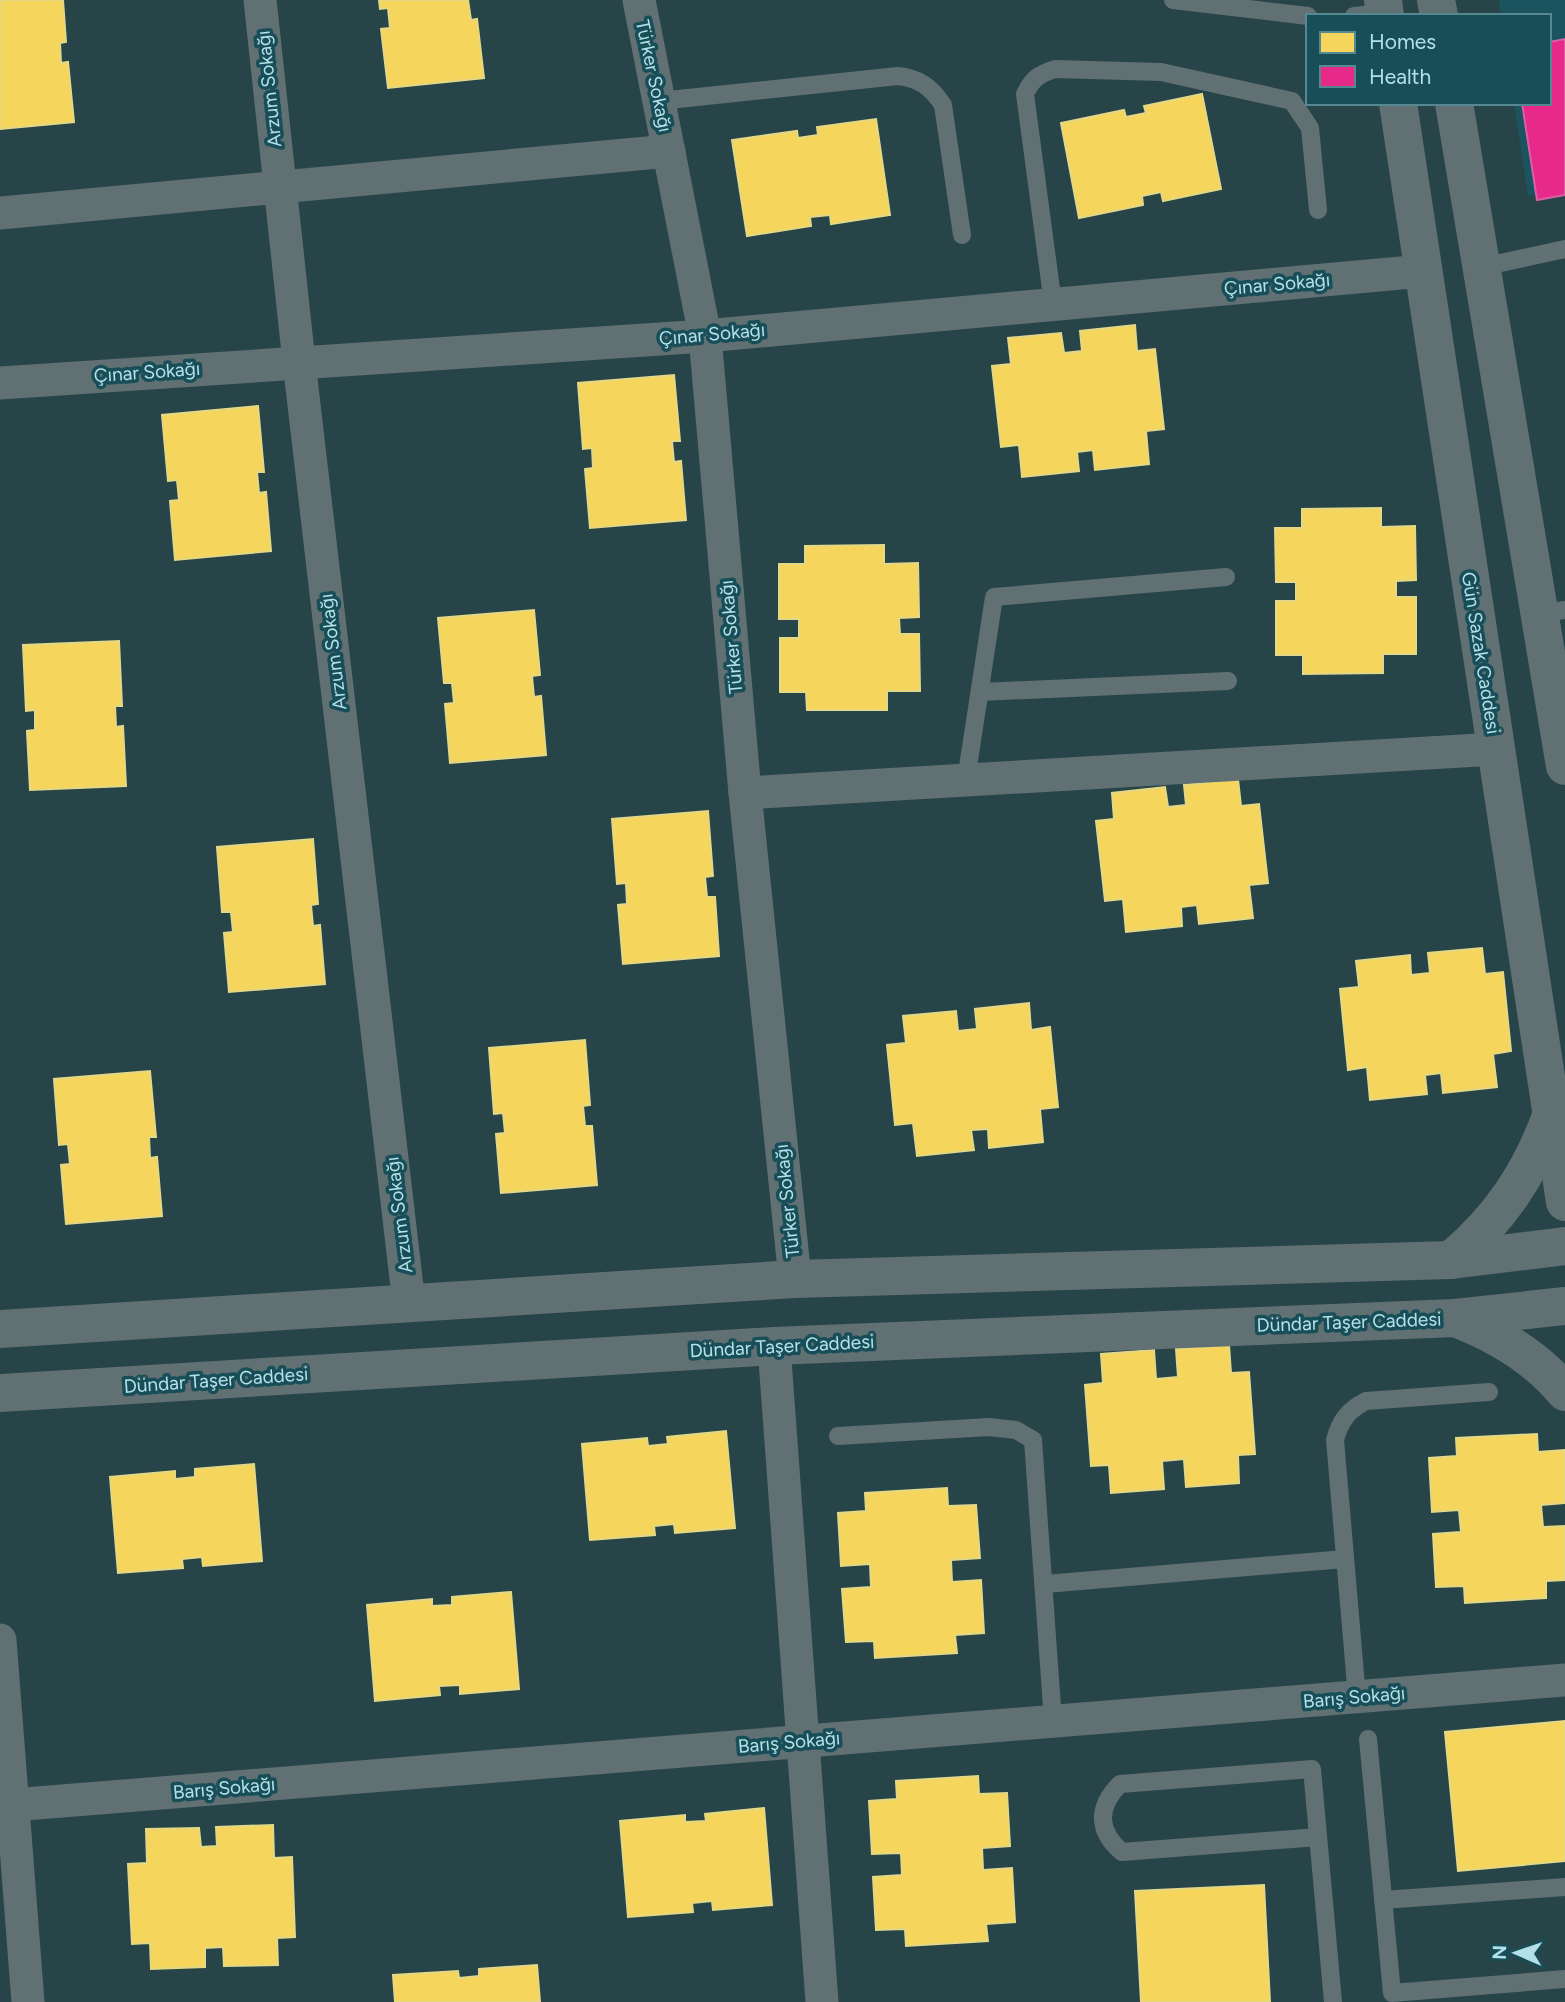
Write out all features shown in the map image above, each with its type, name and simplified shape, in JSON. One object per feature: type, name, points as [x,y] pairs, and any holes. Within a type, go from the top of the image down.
[{"type":"street","name":"Arzum Sokağı","points":[[260,0],[279,187],[409,1304]]},
{"type":"street","name":"Türker Sokağı","points":[[639,0],[705,335],[745,793],[794,1279]]},
{"type":"street","name":"Gün Sazak Caddesi","points":[[1398,105],[1565,1202]]},
{"type":"street","points":[[1454,105],[1482,267],[1553,612],[1565,765]]},
{"type":"street","points":[[0,213],[670,151]]},
{"type":"street","name":"Çınar Sokağı","points":[[0,383],[705,335],[1423,271]]},
{"type":"street","points":[[745,793],[1496,749]]},
{"type":"street","points":[[1451,1260],[1487,1227],[1511,1197],[1532,1162],[1552,1114]]},
{"type":"street","points":[[0,1328],[794,1279],[1451,1260],[1565,1246]]},
{"type":"street","name":"Dündar Taşer Caddesi","points":[[0,1393],[774,1346],[1455,1318],[1565,1306]]},
{"type":"street","points":[[1455,1318],[1484,1329],[1510,1344],[1535,1362],[1565,1392]]},
{"type":"street","points":[[774,1346],[822,2002]]},
{"type":"street","points":[[0,1640],[28,2002]]},
{"type":"street","name":"Barış Sokağı","points":[[12,1805],[1565,1680]]},
{"type":"lane","points":[[1173,0],[1306,16]]},
{"type":"lane","points":[[1053,304],[1025,94],[1040,74],[1055,69],[1161,72],[1292,101],[1310,128],[1318,210]]},
{"type":"lane","points":[[659,101],[898,76],[911,77],[923,83],[943,105],[962,235]]},
{"type":"lane","points":[[1482,267],[1565,249]]},
{"type":"lane","points":[[966,780],[993,597],[1226,577]]},
{"type":"lane","points":[[979,692],[1227,681]]},
{"type":"lane","points":[[1357,1697],[1335,1440],[1345,1416],[1366,1401],[1489,1392]]},
{"type":"lane","points":[[838,1436],[989,1427],[1016,1430],[1033,1440],[1053,1721]]},
{"type":"lane","points":[[1045,1584],[1345,1559]]},
{"type":"lane","points":[[1368,1739],[1392,1993],[1565,1979]]},
{"type":"lane","points":[[1318,1837],[1122,1852],[1105,1833],[1104,1806],[1110,1794],[1120,1784],[1312,1769],[1333,2002]]},
{"type":"lane","points":[[1383,1900],[1565,1887]]},
{"type":"shaded area","points":[[1499,0],[1565,0],[1565,190],[1528,196],[1514,105],[1551,105],[1551,14],[1501,14]]},
{"type":"building: Homes","points":[[0,0],[63,0],[66,42],[60,43],[61,63],[68,62],[74,122],[0,129]]},
{"type":"building: Homes","points":[[379,0],[468,0],[471,20],[477,19],[484,78],[388,88],[381,29],[390,28],[388,8],[380,9]]},
{"type":"building: Homes","points":[[1202,94],[1221,189],[1163,201],[1161,192],[1142,196],[1143,205],[1079,218],[1061,123],[1124,110],[1126,117],[1146,113],[1144,106]]},
{"type":"building: Homes","points":[[876,119],[890,215],[831,224],[830,215],[810,217],[811,226],[747,236],[732,140],[797,131],[798,138],[818,135],[817,127]]},
{"type":"building: Homes","points":[[1135,325],[1137,351],[1155,349],[1164,429],[1146,431],[1149,464],[1095,470],[1093,450],[1077,452],[1079,471],[1022,477],[1019,445],[1001,447],[992,366],[1011,364],[1008,338],[1061,333],[1064,353],[1082,351],[1080,331]]},
{"type":"building: Homes","points":[[674,375],[680,441],[672,441],[674,462],[681,461],[686,520],[590,528],[585,469],[593,468],[592,448],[583,449],[578,383]]},
{"type":"building: Homes","points":[[258,406],[264,472],[257,472],[259,493],[266,492],[271,551],[175,560],[170,501],[179,500],[177,480],[168,481],[162,415]]},
{"type":"building: Homes","points":[[1381,508],[1381,527],[1415,526],[1416,580],[1396,581],[1396,597],[1416,597],[1416,654],[1383,654],[1383,673],[1303,674],[1303,655],[1276,655],[1276,601],[1296,601],[1296,582],[1276,582],[1275,528],[1302,528],[1302,509]]},
{"type":"building: Homes","points":[[884,545],[884,564],[918,563],[919,617],[899,618],[900,634],[919,634],[920,691],[887,691],[887,710],[807,710],[806,692],[780,692],[780,638],[799,638],[799,619],[779,619],[779,564],[805,564],[805,546]]},
{"type":"building: Homes","points":[[534,610],[540,675],[532,676],[534,697],[541,696],[546,755],[450,763],[445,704],[454,703],[452,683],[444,683],[438,618]]},
{"type":"building: Homes","points":[[119,641],[122,706],[115,706],[116,727],[123,726],[126,786],[30,790],[27,731],[35,730],[35,710],[26,711],[23,645]]},
{"type":"building: Homes","points":[[1238,779],[1241,806],[1259,804],[1268,883],[1249,885],[1253,918],[1199,924],[1197,905],[1181,907],[1182,926],[1126,932],[1123,899],[1105,901],[1096,821],[1114,819],[1112,793],[1165,787],[1168,807],[1186,805],[1184,785]]},
{"type":"building: Homes","points":[[708,811],[713,876],[705,877],[707,897],[715,897],[719,956],[623,964],[618,905],[627,904],[626,883],[617,884],[612,819]]},
{"type":"building: Homes","points":[[313,839],[318,904],[311,905],[313,926],[320,925],[325,984],[229,992],[224,933],[233,932],[231,912],[222,912],[217,847]]},
{"type":"building: Homes","points":[[1482,948],[1485,974],[1503,972],[1511,1051],[1493,1054],[1497,1087],[1443,1093],[1441,1073],[1425,1075],[1427,1094],[1370,1100],[1367,1067],[1348,1070],[1340,989],[1359,987],[1356,961],[1410,955],[1411,975],[1430,973],[1428,953]]},
{"type":"building: Homes","points":[[1029,1003],[1031,1030],[1050,1027],[1058,1107],[1040,1109],[1043,1142],[989,1148],[988,1129],[971,1130],[974,1150],[917,1156],[913,1123],[895,1125],[887,1045],[906,1043],[903,1016],[956,1011],[958,1031],[977,1029],[975,1009]]},
{"type":"building: Homes","points":[[585,1040],[590,1105],[583,1106],[585,1126],[592,1126],[597,1185],[501,1193],[496,1134],[505,1133],[503,1113],[494,1114],[489,1048]]},
{"type":"building: Homes","points":[[150,1071],[156,1137],[149,1137],[150,1158],[157,1157],[162,1216],[66,1224],[61,1165],[70,1164],[68,1144],[59,1145],[54,1079]]},
{"type":"building: Homes","points":[[1229,1345],[1231,1373],[1249,1372],[1255,1454],[1238,1455],[1239,1483],[1186,1487],[1184,1459],[1162,1461],[1164,1489],[1111,1493],[1109,1465],[1091,1466],[1085,1385],[1103,1383],[1101,1354],[1154,1350],[1156,1379],[1178,1377],[1176,1349]]},
{"type":"building: Homes","points":[[726,1431],[735,1528],[675,1533],[674,1524],[654,1526],[655,1535],[590,1540],[582,1444],[647,1438],[648,1446],[668,1444],[667,1437]]},
{"type":"building: Homes","points":[[1537,1434],[1538,1452],[1565,1450],[1565,1503],[1541,1505],[1543,1527],[1565,1526],[1565,1580],[1546,1581],[1546,1598],[1465,1603],[1464,1586],[1436,1587],[1433,1534],[1461,1532],[1459,1510],[1432,1512],[1429,1458],[1457,1456],[1456,1438]]},
{"type":"building: Homes","points":[[254,1464],[262,1561],[203,1566],[202,1557],[182,1559],[183,1568],[118,1573],[110,1477],[175,1471],[175,1479],[195,1477],[195,1469]]},
{"type":"building: Homes","points":[[947,1488],[948,1506],[976,1505],[980,1558],[951,1560],[952,1582],[981,1580],[984,1633],[955,1635],[957,1653],[875,1658],[874,1641],[846,1642],[842,1589],[871,1587],[870,1564],[841,1566],[838,1513],[866,1511],[865,1493]]},
{"type":"building: Homes","points":[[511,1592],[519,1689],[460,1694],[460,1685],[439,1686],[440,1695],[375,1701],[367,1605],[432,1599],[432,1606],[452,1605],[452,1597]]},
{"type":"building: Homes","points":[[1565,1721],[1565,1861],[1458,1871],[1445,1732]]},
{"type":"building: Homes","points":[[978,1776],[979,1794],[1007,1793],[1010,1846],[982,1848],[983,1870],[1012,1868],[1015,1922],[986,1924],[988,1941],[906,1946],[905,1929],[876,1930],[873,1877],[902,1875],[901,1853],[872,1854],[869,1801],[897,1799],[896,1781]]},
{"type":"building: Homes","points":[[764,1808],[772,1905],[713,1910],[712,1901],[692,1903],[693,1912],[628,1917],[620,1821],[685,1815],[685,1822],[706,1821],[705,1814]]},
{"type":"building: Homes","points":[[273,1825],[274,1858],[292,1857],[295,1937],[277,1938],[278,1965],[224,1966],[223,1947],[205,1948],[205,1967],[151,1969],[150,1943],[132,1944],[128,1864],[147,1863],[146,1829],[199,1828],[201,1847],[217,1846],[216,1827]]},
{"type":"building: Homes","points":[[1264,1885],[1270,2002],[1141,2002],[1135,1891]]},
{"type":"building: Homes","points":[[537,1965],[540,2002],[395,2002],[393,1975],[458,1971],[459,1978],[479,1976],[479,1969]]},
{"type":"building: Health","points":[[1565,39],[1565,195],[1537,200],[1522,105],[1551,105],[1551,42]]}]
